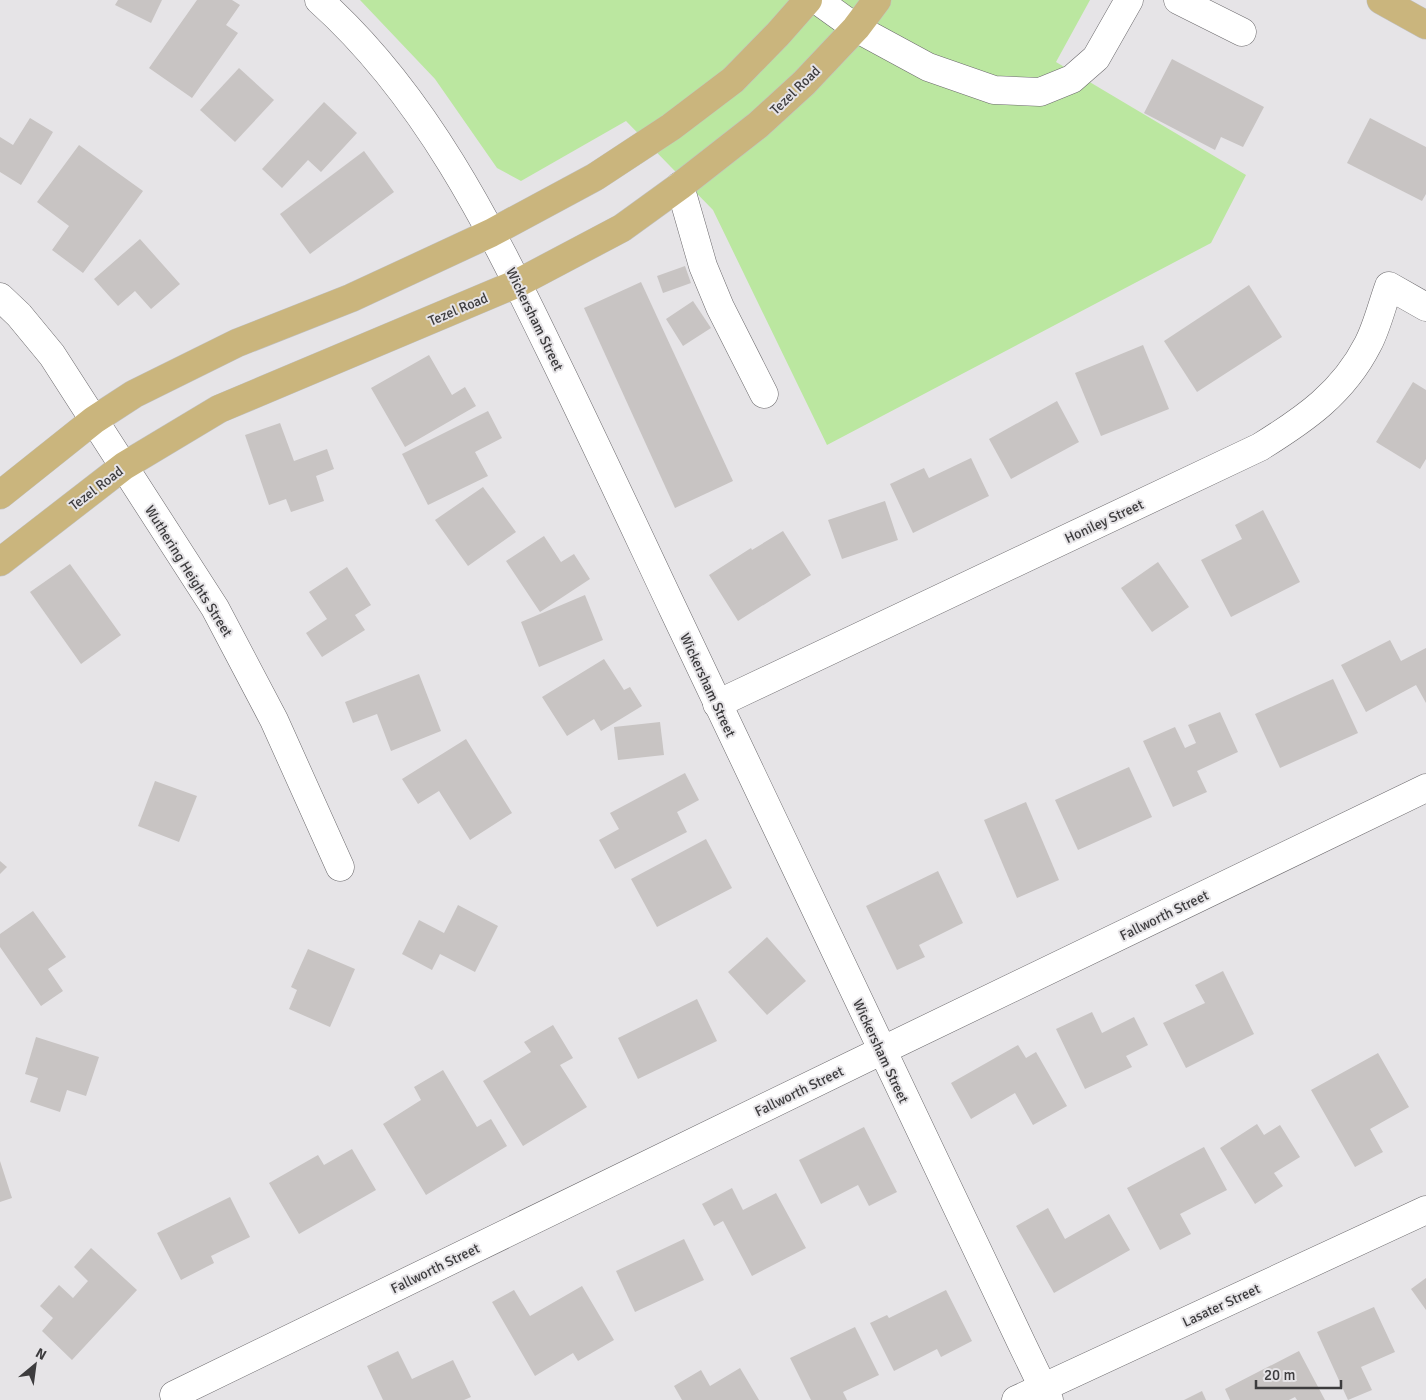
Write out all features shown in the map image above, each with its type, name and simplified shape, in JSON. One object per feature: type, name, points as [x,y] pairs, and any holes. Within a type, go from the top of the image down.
[{"type":"main road","points":[[0,495],[94,420],[134,394],[237,343],[351,298],[491,233],[596,177],[671,127],[733,80],[808,0]]},
{"type":"main road","name":"Tezel Road","points":[[0,562],[124,466],[219,409],[518,283],[622,228],[680,186],[764,119],[804,84],[856,28],[877,0]]},
{"type":"main road","points":[[1381,0],[1426,24]]},
{"type":"street","name":"Wickersham Street","points":[[319,0],[343,22],[412,102],[450,159],[518,283],[881,1051],[1046,1394]]},
{"type":"street","points":[[817,0],[856,28],[928,67],[994,90],[1040,92],[1072,79],[1096,58],[1129,0]]},
{"type":"street","points":[[1178,0],[1242,32]]},
{"type":"street","points":[[680,186],[703,266],[720,307],[764,394]]},
{"type":"street","name":"Honiley Street","points":[[717,704],[1260,447],[1298,423],[1319,406],[1356,366],[1369,343],[1389,286],[1426,307]]},
{"type":"street","name":"Wuthering Heights Street","points":[[0,298],[19,315],[52,355],[215,608],[274,720],[340,867]]},
{"type":"street","name":"Fallworth Street","points":[[174,1395],[1426,788]]},
{"type":"street","name":"Lasater Street","points":[[1016,1400],[1046,1394],[1426,1210]]},
{"type":"green space","points":[[360,0],[1090,0],[1056,62],[1246,175],[1211,243],[827,445],[713,210],[626,121],[521,181],[497,168],[435,79]]},
{"type":"building","points":[[118,0],[162,0],[151,23],[115,5]]},
{"type":"building","points":[[197,0],[232,0],[240,5],[226,25],[238,33],[192,98],[149,68]]},
{"type":"building","points":[[1172,59],[1264,107],[1243,147],[1221,137],[1215,150],[1144,113]]},
{"type":"building","points":[[239,68],[274,100],[235,142],[200,110]]},
{"type":"building","points":[[324,102],[357,133],[321,172],[308,160],[282,188],[262,169]]},
{"type":"building","points":[[30,118],[53,132],[21,185],[0,172],[0,137],[13,145]]},
{"type":"building","points":[[1370,118],[1426,147],[1426,194],[1422,201],[1347,163]]},
{"type":"building","points":[[79,145],[143,191],[83,273],[52,250],[69,226],[37,202]]},
{"type":"building","points":[[364,151],[394,192],[310,254],[280,214]]},
{"type":"building","points":[[140,239],[180,284],[151,309],[135,291],[118,306],[94,279]]},
{"type":"building","points":[[685,266],[691,283],[663,293],[657,276]]},
{"type":"building","points":[[641,282],[733,481],[675,508],[584,308]]},
{"type":"building","points":[[1249,285],[1282,337],[1197,392],[1164,341]]},
{"type":"building","points":[[693,301],[711,328],[683,346],[666,319]]},
{"type":"building","points":[[1143,345],[1169,409],[1101,436],[1075,373]]},
{"type":"building","points":[[429,355],[452,395],[465,387],[476,406],[405,447],[371,388]]},
{"type":"building","points":[[1413,382],[1426,390],[1426,459],[1420,469],[1376,442]]},
{"type":"building","points":[[1057,401],[1079,442],[1011,479],[989,439]]},
{"type":"building","points":[[488,411],[502,438],[475,452],[488,476],[428,505],[402,454]]},
{"type":"building","points":[[280,423],[294,461],[327,449],[334,469],[316,476],[324,501],[291,512],[286,499],[269,505],[245,435]]},
{"type":"building","points":[[971,458],[989,496],[913,533],[890,484],[924,468],[929,478]]},
{"type":"building","points":[[483,487],[516,532],[468,566],[435,520]]},
{"type":"building","points":[[885,501],[898,540],[842,559],[828,520]]},
{"type":"building","points":[[1263,510],[1300,582],[1231,617],[1201,560],[1242,539],[1235,525]]},
{"type":"building","points":[[783,531],[811,575],[738,621],[709,575],[751,548],[752,550]]},
{"type":"building","points":[[544,536],[561,562],[574,554],[590,579],[540,612],[506,561]]},
{"type":"building","points":[[1158,562],[1189,607],[1152,632],[1121,588]]},
{"type":"building","points":[[70,564],[121,635],[81,664],[30,592]]},
{"type":"building","points":[[347,567],[371,605],[355,615],[365,630],[322,657],[306,633],[327,619],[309,592]]},
{"type":"building","points":[[585,595],[603,640],[539,667],[521,622]]},
{"type":"building","points":[[1390,640],[1401,661],[1426,648],[1426,703],[1416,685],[1366,712],[1341,665]]},
{"type":"building","points":[[604,659],[624,690],[630,687],[642,706],[601,731],[594,719],[567,736],[542,697]]},
{"type":"building","points":[[419,674],[441,731],[391,751],[377,714],[353,723],[345,702]]},
{"type":"building","points":[[1333,679],[1358,733],[1280,768],[1255,714]]},
{"type":"building","points":[[1220,712],[1238,752],[1197,771],[1207,792],[1173,807],[1143,741],[1175,727],[1185,748],[1196,743],[1188,725]]},
{"type":"building","points":[[660,722],[664,755],[618,760],[614,727]]},
{"type":"building","points":[[466,739],[512,813],[470,840],[439,791],[418,804],[402,779]]},
{"type":"building","points":[[1129,767],[1152,817],[1078,850],[1055,800]]},
{"type":"building","points":[[685,773],[699,800],[677,812],[687,832],[615,869],[599,840],[619,829],[610,813]]},
{"type":"building","points":[[155,781],[197,796],[179,842],[138,826]]},
{"type":"building","points":[[1026,802],[1059,880],[1017,898],[984,820]]},
{"type":"building","points":[[706,839],[732,888],[657,927],[631,879]]},
{"type":"building","points":[[0,861],[7,867],[0,874]]},
{"type":"building","points":[[938,871],[963,923],[919,945],[925,957],[897,970],[866,906]]},
{"type":"building","points":[[458,905],[498,926],[475,972],[440,954],[432,970],[402,954],[419,920],[444,933]]},
{"type":"building","points":[[33,911],[66,957],[48,969],[63,991],[41,1006],[0,947],[0,934]]},
{"type":"building","points":[[767,937],[806,981],[767,1015],[728,972]]},
{"type":"building","points":[[308,949],[355,969],[330,1027],[289,1009],[297,990],[291,987]]},
{"type":"building","points":[[1223,971],[1254,1034],[1186,1068],[1163,1023],[1205,1003],[1195,985]]},
{"type":"building","points":[[697,999],[717,1041],[638,1079],[618,1038]]},
{"type":"building","points":[[1092,1012],[1102,1033],[1134,1017],[1148,1045],[1126,1056],[1132,1067],[1085,1089],[1056,1029]]},
{"type":"building","points":[[553,1025],[573,1058],[560,1065],[587,1107],[523,1146],[483,1081],[531,1052],[524,1042]]},
{"type":"building","points":[[36,1037],[99,1057],[86,1096],[67,1090],[60,1112],[30,1102],[38,1078],[25,1074]]},
{"type":"building","points":[[1018,1045],[1026,1058],[1036,1052],[1067,1106],[1033,1125],[1015,1093],[971,1119],[951,1083]]},
{"type":"building","points":[[1378,1053],[1409,1107],[1370,1129],[1383,1152],[1355,1167],[1311,1090]]},
{"type":"building","points":[[443,1070],[477,1127],[491,1119],[507,1146],[426,1195],[383,1124],[421,1100],[414,1087]]},
{"type":"building","points":[[1257,1124],[1264,1135],[1280,1125],[1300,1157],[1274,1173],[1283,1186],[1255,1204],[1220,1148]]},
{"type":"building","points":[[864,1127],[897,1192],[869,1206],[858,1185],[821,1204],[799,1160]]},
{"type":"building","points":[[1204,1147],[1227,1190],[1180,1214],[1191,1234],[1160,1250],[1127,1188]]},
{"type":"building","points":[[352,1149],[376,1190],[299,1234],[269,1183],[318,1155],[324,1165]]},
{"type":"building","points":[[0,1161],[12,1198],[0,1202]]},
{"type":"building","points":[[732,1188],[743,1210],[776,1193],[806,1248],[752,1276],[723,1221],[714,1226],[702,1204]]},
{"type":"building","points":[[230,1197],[250,1237],[211,1256],[214,1263],[181,1280],[157,1233]]},
{"type":"building","points":[[1048,1208],[1065,1239],[1109,1214],[1130,1250],[1054,1293],[1016,1226]]},
{"type":"building","points":[[684,1239],[704,1280],[635,1312],[616,1271]]},
{"type":"building","points":[[91,1248],[137,1290],[72,1360],[42,1331],[53,1318],[40,1306],[59,1285],[73,1298],[88,1281],[74,1267]]},
{"type":"building","points":[[1426,1278],[1426,1310],[1411,1289]]},
{"type":"building","points":[[582,1286],[614,1340],[578,1361],[573,1353],[535,1376],[492,1302],[514,1290],[530,1316]]},
{"type":"building","points":[[946,1290],[972,1341],[941,1357],[937,1349],[894,1371],[870,1323],[887,1315],[889,1318]]},
{"type":"building","points":[[1374,1307],[1395,1352],[1361,1367],[1372,1390],[1348,1400],[1317,1332]]},
{"type":"building","points":[[855,1327],[879,1375],[843,1392],[847,1400],[811,1400],[790,1358]]},
{"type":"building","points":[[398,1351],[412,1379],[453,1360],[471,1397],[464,1400],[383,1400],[367,1366]]},
{"type":"building","points":[[1299,1351],[1325,1400],[1297,1400],[1295,1397],[1289,1400],[1230,1400],[1225,1389]]},
{"type":"building","points":[[740,1368],[759,1400],[682,1400],[674,1386],[701,1370],[710,1386]]},
{"type":"building","points":[[1202,1391],[1206,1400],[1184,1400]]}]
